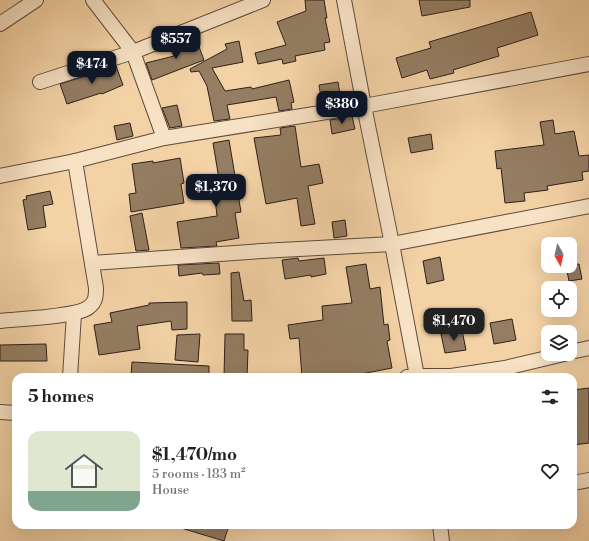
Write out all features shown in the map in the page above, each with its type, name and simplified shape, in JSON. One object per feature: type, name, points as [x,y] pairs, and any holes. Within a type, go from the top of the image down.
[{"type":"street","points":[[0,24],[36,0]]},
{"type":"street","points":[[93,0],[133,52],[164,138]]},
{"type":"street","points":[[40,82],[133,52],[263,0]]},
{"type":"street","points":[[344,0],[392,244],[413,373]]},
{"type":"street","points":[[0,176],[75,161],[164,138],[364,106],[589,64]]},
{"type":"street","points":[[0,321],[74,314],[89,308],[96,298],[96,288],[75,161]]},
{"type":"street","points":[[92,263],[262,251],[392,244],[589,206]]},
{"type":"street","points":[[70,373],[74,314]]},
{"type":"street","points":[[577,351],[589,348]]},
{"type":"street","points":[[471,373],[505,368],[541,359]]},
{"type":"street","points":[[0,412],[12,413]]},
{"type":"street","points":[[577,482],[589,480]]},
{"type":"street","points":[[440,529],[442,541]]},
{"type":"building","points":[[305,0],[324,0],[327,18],[325,18],[330,42],[324,43],[325,50],[295,56],[296,61],[283,64],[282,59],[258,64],[255,53],[286,45],[277,22],[306,11]]},
{"type":"building","points":[[419,0],[470,0],[470,7],[422,16]]},
{"type":"building","points":[[531,12],[538,35],[497,48],[499,56],[453,70],[454,73],[430,79],[427,70],[402,78],[396,58],[431,48],[429,42]]},
{"type":"building","points":[[196,39],[204,60],[152,80],[146,63],[174,56],[171,48]]},
{"type":"building","points":[[239,41],[243,62],[212,68],[225,91],[251,87],[252,89],[289,80],[294,102],[291,103],[292,109],[279,111],[276,97],[227,105],[230,119],[214,121],[207,86],[199,71],[191,72],[190,69],[227,49],[225,44]]},
{"type":"building","points":[[116,66],[123,85],[102,94],[101,93],[67,104],[60,84]]},
{"type":"building","points":[[338,82],[340,94],[347,92],[349,100],[322,104],[319,85]]},
{"type":"building","points":[[177,105],[182,126],[170,128],[162,108]]},
{"type":"building","points":[[352,116],[355,129],[332,134],[330,120]]},
{"type":"building","points":[[553,120],[555,134],[574,131],[579,156],[589,155],[589,171],[582,172],[583,180],[547,186],[548,190],[524,193],[525,201],[505,203],[501,168],[497,169],[495,151],[544,145],[540,122]]},
{"type":"building","points":[[130,123],[133,136],[117,140],[114,126]]},
{"type":"building","points":[[295,126],[301,167],[319,164],[323,183],[308,186],[315,224],[301,226],[297,198],[266,204],[254,138],[281,135],[280,128]]},
{"type":"building","points":[[431,134],[433,149],[411,153],[408,138]]},
{"type":"building","points":[[229,140],[241,212],[235,213],[239,238],[216,242],[217,246],[181,248],[177,222],[217,216],[215,198],[222,197],[213,143]]},
{"type":"building","points":[[180,158],[184,183],[181,184],[184,203],[131,212],[129,194],[136,193],[132,164],[153,161],[153,163]]},
{"type":"building","points":[[50,191],[53,204],[43,206],[46,227],[28,230],[23,200],[27,199],[26,196]]},
{"type":"building","points":[[142,213],[149,250],[136,251],[130,216]]},
{"type":"building","points":[[345,220],[347,236],[334,238],[332,222]]},
{"type":"building","points":[[440,257],[444,280],[427,284],[423,261]]},
{"type":"building","points":[[298,258],[299,261],[324,258],[326,274],[285,279],[282,260]]},
{"type":"building","points":[[219,263],[220,274],[203,275],[202,273],[179,276],[178,265]]},
{"type":"building","points":[[366,264],[370,289],[380,287],[384,325],[388,324],[390,340],[387,341],[392,368],[366,373],[302,373],[299,338],[290,339],[288,325],[323,320],[322,306],[352,303],[346,267]]},
{"type":"building","points":[[577,264],[579,264],[582,279],[569,281],[567,273],[577,273]]},
{"type":"building","points":[[239,272],[244,301],[251,300],[252,321],[232,321],[231,273]]},
{"type":"building","points":[[187,302],[187,329],[172,330],[171,321],[137,326],[140,349],[99,355],[94,325],[112,322],[110,313],[149,305],[149,303]]},
{"type":"building","points":[[512,319],[516,340],[494,344],[490,323]]},
{"type":"building","points":[[462,330],[466,350],[445,353],[441,334]]},
{"type":"building","points":[[200,334],[198,362],[175,360],[177,335]]},
{"type":"building","points":[[225,334],[244,334],[244,350],[248,350],[247,373],[224,373]]},
{"type":"building","points":[[46,344],[47,361],[0,361],[0,345]]},
{"type":"building","points":[[132,362],[209,366],[209,373],[131,373]]},
{"type":"building","points":[[589,388],[589,443],[577,444],[577,390]]},
{"type":"building","points":[[184,529],[228,529],[224,541]]}]
